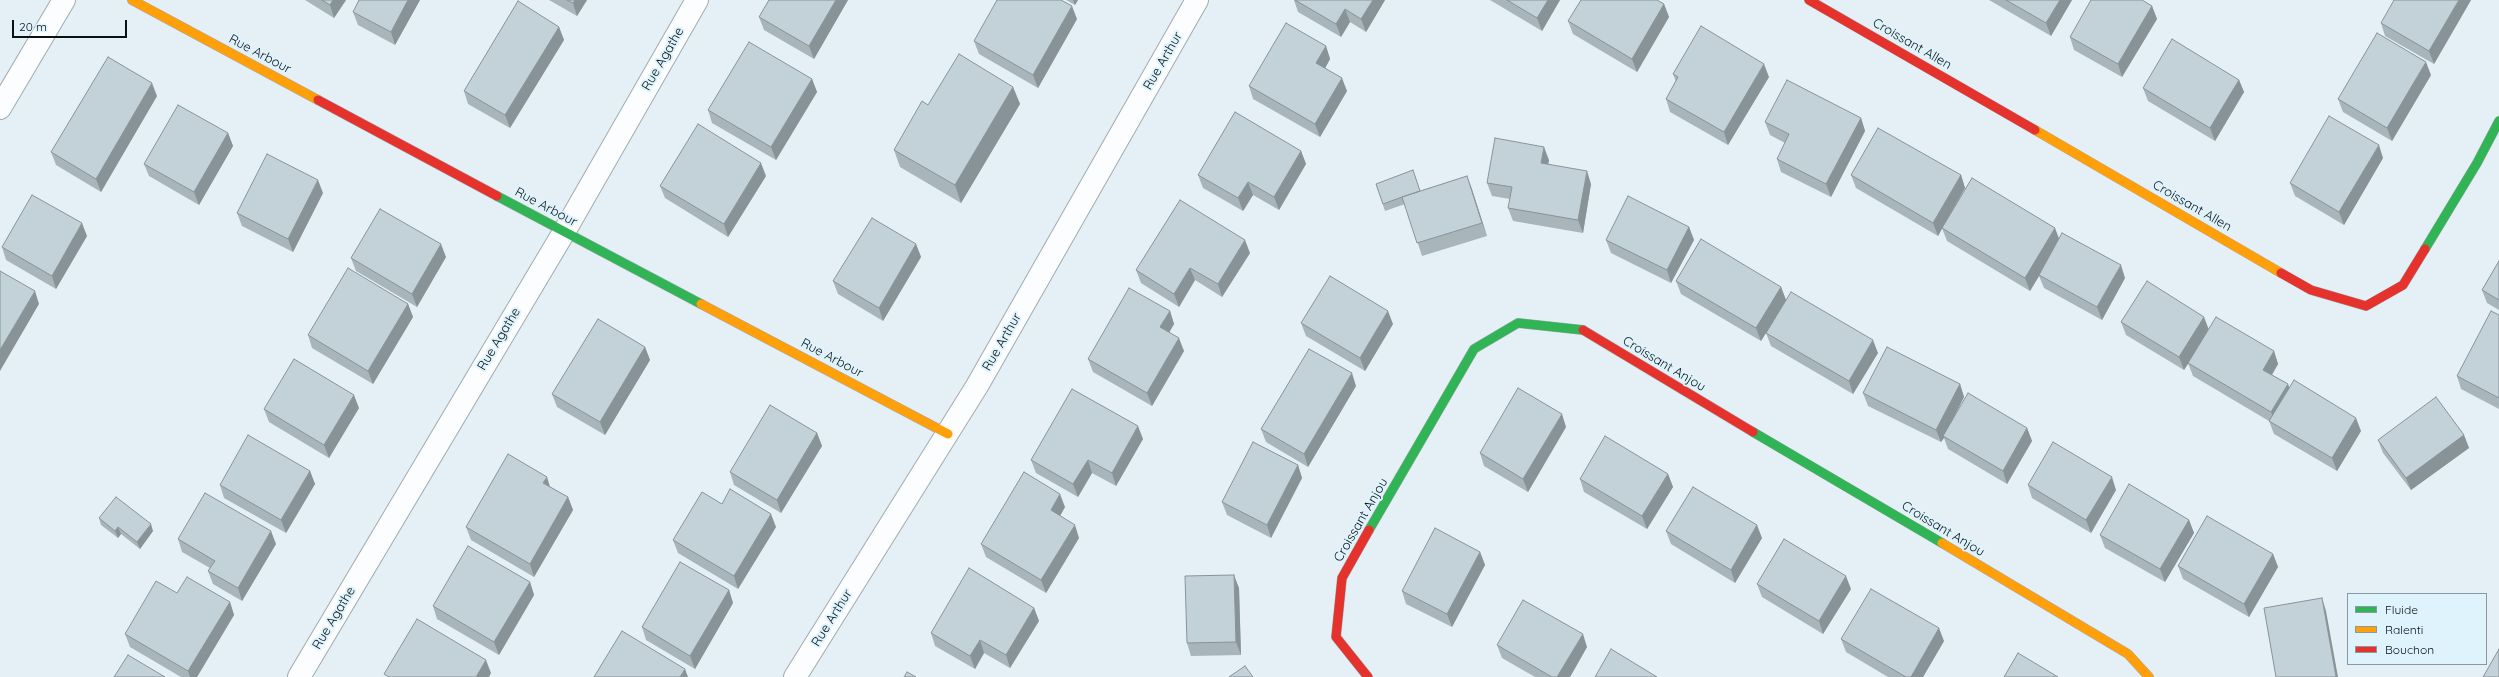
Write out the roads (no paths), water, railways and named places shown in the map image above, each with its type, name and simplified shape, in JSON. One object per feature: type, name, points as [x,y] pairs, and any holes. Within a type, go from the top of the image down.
[{"type":"street","points":[[0,108],[64,0]]},
{"type":"street","name":"Rue Arbour","points":[[132,0],[564,232],[948,434]]},
{"type":"street","name":"Rue Agathe","points":[[299,677],[564,232],[697,0]]},
{"type":"street","name":"Rue Arthur","points":[[795,677],[948,434],[1197,0]]},
{"type":"street","name":"Croissant Allen","points":[[1809,0],[2310,290],[2366,306],[2403,285],[2477,163],[2499,121]]},
{"type":"street","name":"Croissant Anjou","points":[[1368,677],[1336,637],[1342,578],[1474,349],[1518,322],[1580,329],[2128,654],[2149,677]]}]
